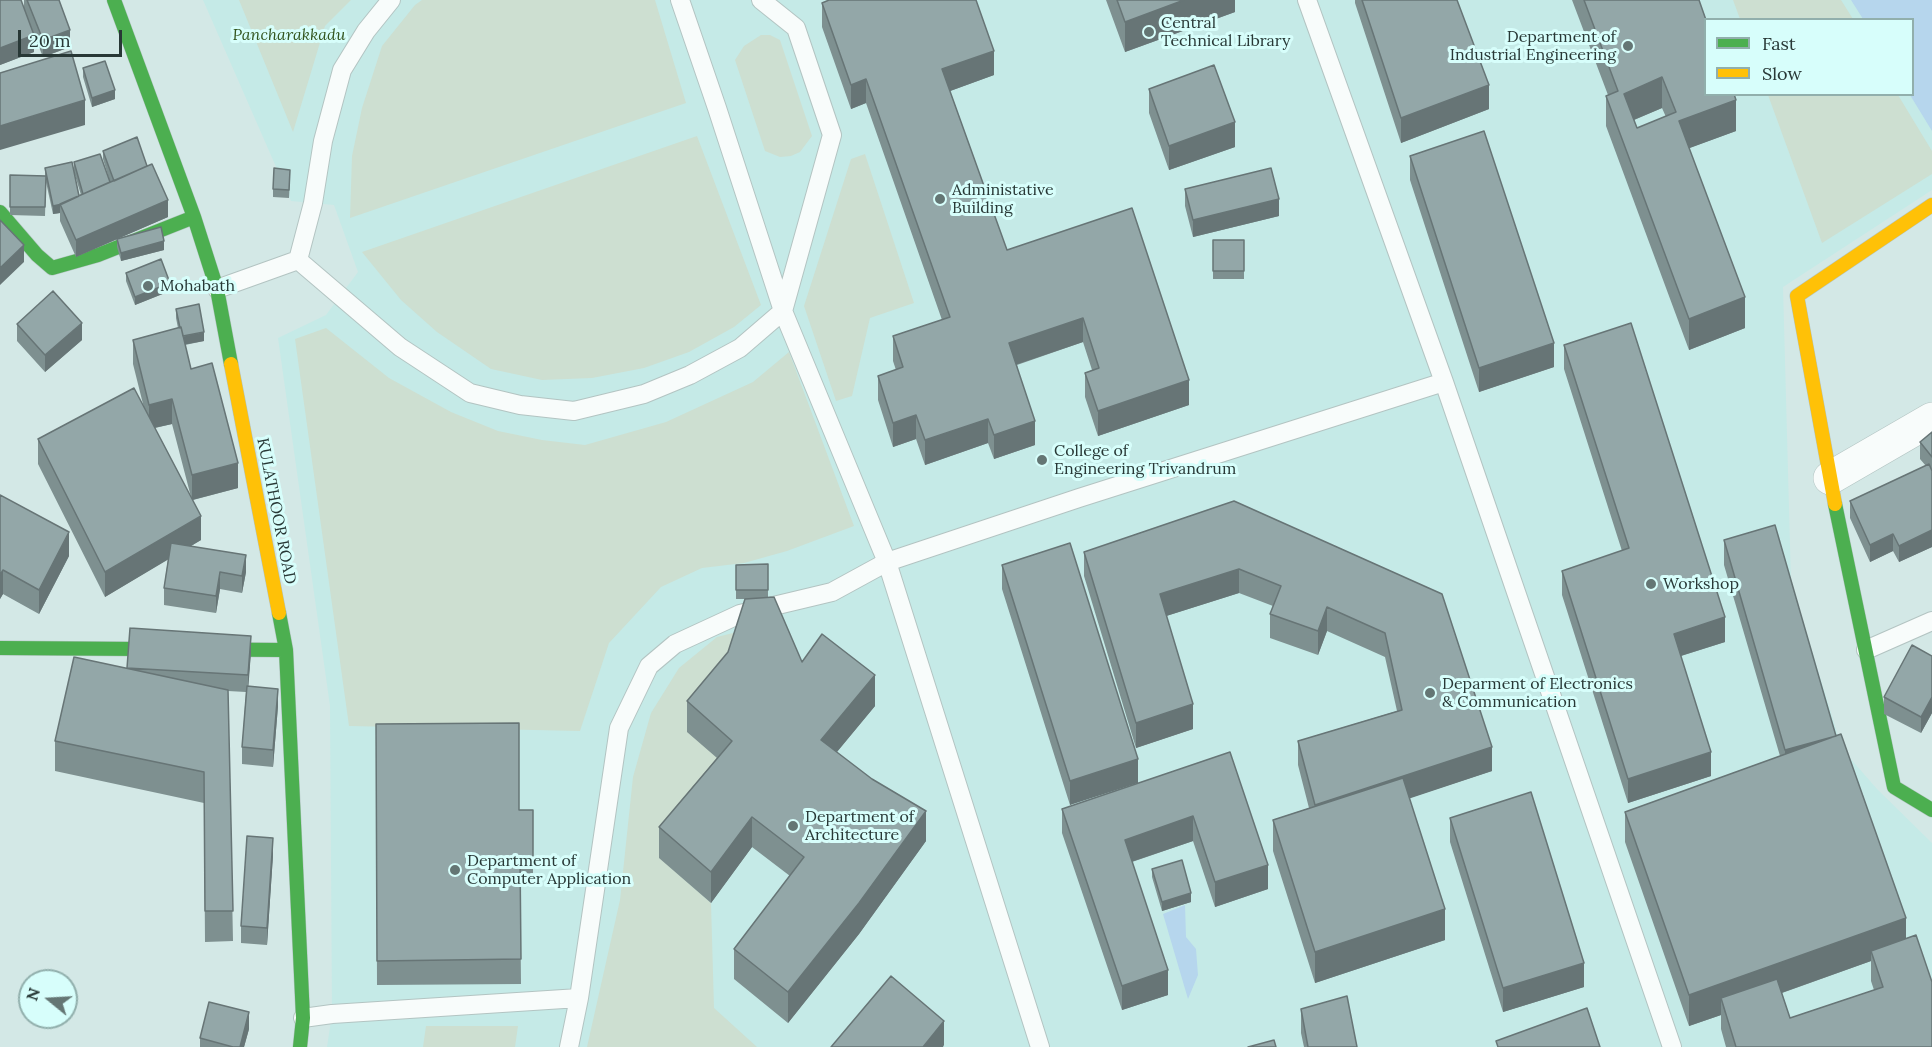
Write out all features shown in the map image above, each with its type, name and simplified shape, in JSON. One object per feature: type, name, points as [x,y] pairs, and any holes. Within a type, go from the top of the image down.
[{"type":"street","name":"KULATHOOR ROAD","points":[[114,0],[218,289],[286,650],[303,1018],[300,1047]]},
{"type":"street","points":[[1932,205],[1797,296],[1830,478],[1894,787],[1932,810]]},
{"type":"street","points":[[0,212],[37,255],[52,268],[98,255],[194,217]]},
{"type":"street","points":[[1830,478],[1932,419]]},
{"type":"street","points":[[0,648],[286,650]]},
{"type":"lane","points":[[298,260],[312,203],[323,141],[342,70],[366,31],[390,0]]},
{"type":"lane","points":[[680,0],[783,311],[887,562],[1040,1047]]},
{"type":"lane","points":[[298,260],[400,347],[470,393],[520,405],[574,411],[644,394],[690,375],[740,348],[783,311],[832,135],[796,28],[761,0]]},
{"type":"lane","points":[[1307,0],[1444,382],[1672,1047]]},
{"type":"lane","points":[[218,289],[298,260]]},
{"type":"lane","points":[[569,1047],[579,998],[619,728],[649,666],[675,644],[740,615],[832,592],[887,562],[1087,495],[1444,382]]},
{"type":"lane","points":[[1866,650],[1932,621]]},
{"type":"lane","points":[[303,1018],[332,1014],[579,998]]},
{"type":"shaded area","name":"College of Engineering Trivandrum","points":[[203,0],[1932,0],[1932,190],[1783,287],[1791,582],[1842,749],[1877,789],[1932,843],[1932,1047],[327,1047],[332,1014],[330,706],[278,338],[326,315],[358,272],[334,205],[291,201]]},
{"type":"shaded area","points":[[1851,0],[1932,0],[1932,131],[1911,96],[1914,96],[1914,18],[1862,18]]},
{"type":"shaded area","points":[[1185,905],[1186,937],[1196,949],[1198,975],[1188,999],[1163,914]]},
{"type":"green space","name":"Pancharakkadu","points":[[239,0],[351,0],[325,26],[293,132]]},
{"type":"green space","points":[[422,0],[655,0],[686,103],[350,218],[352,156],[362,108],[382,46],[415,5]]},
{"type":"green space","points":[[1733,0],[1841,0],[1852,18],[1740,18]]},
{"type":"green space","points":[[761,35],[770,35],[780,40],[812,136],[800,152],[791,156],[780,157],[765,151],[735,60],[744,46]]},
{"type":"green space","points":[[1768,96],[1899,96],[1932,151],[1932,174],[1822,243]]},
{"type":"green space","points":[[697,136],[761,305],[734,327],[689,352],[644,368],[592,378],[542,380],[491,369],[437,332],[401,300],[362,252]]},
{"type":"green space","points":[[865,154],[914,303],[870,318],[852,396],[836,401],[804,306],[851,159]]},
{"type":"green space","points":[[326,328],[389,378],[451,412],[498,431],[542,440],[585,445],[666,422],[753,382],[789,352],[854,526],[787,551],[744,563],[702,568],[661,587],[609,643],[580,731],[349,726],[295,339]]},
{"type":"green space","points":[[745,630],[732,771],[660,858],[711,903],[714,1008],[757,1047],[587,1047],[620,900],[633,777],[651,713],[679,668],[717,637]]},
{"type":"green space","points":[[426,1026],[518,1026],[515,1047],[423,1047]]},
{"type":"building","points":[[0,0],[21,0],[34,35],[0,48]]},
{"type":"building","points":[[27,0],[59,0],[70,30],[43,40]]},
{"type":"building","name":"Administative Building","points":[[829,0],[976,0],[994,51],[942,69],[1007,250],[1132,208],[1189,380],[1098,411],[1085,373],[1099,368],[1083,318],[1009,343],[1035,421],[994,435],[988,419],[925,440],[916,415],[893,423],[878,376],[903,367],[893,336],[950,317],[866,79],[851,85],[822,3]]},
{"type":"building","points":[[1117,0],[1184,0],[1125,22]]},
{"type":"building","points":[[1362,0],[1457,0],[1489,85],[1401,118]]},
{"type":"building","points":[[1584,0],[1699,0],[1705,18],[1704,96],[1735,96],[1736,100],[1679,121],[1745,297],[1689,319],[1606,96],[1618,91]],"holes":[[[1662,77],[1676,112],[1637,128],[1624,94]]]},
{"type":"building","points":[[71,51],[85,100],[0,126],[0,73]]},
{"type":"building","points":[[105,61],[115,90],[92,98],[83,68]]},
{"type":"building","points":[[1214,65],[1235,122],[1169,146],[1149,89]]},
{"type":"building","points":[[1484,131],[1554,343],[1479,368],[1410,156]]},
{"type":"building","points":[[137,137],[147,166],[114,181],[103,151]]},
{"type":"building","points":[[100,154],[110,182],[83,194],[74,162]]},
{"type":"building","points":[[72,162],[79,196],[53,206],[45,168]]},
{"type":"building","points":[[152,164],[168,200],[76,240],[60,204]]},
{"type":"building","points":[[274,168],[290,170],[289,190],[273,189]]},
{"type":"building","points":[[1271,168],[1279,199],[1193,220],[1185,189]]},
{"type":"building","points":[[10,175],[46,176],[45,207],[10,207]]},
{"type":"building","points":[[0,220],[24,245],[0,268]]},
{"type":"building","points":[[161,227],[164,241],[121,253],[117,239]]},
{"type":"building","points":[[1213,240],[1244,240],[1244,271],[1213,271]]},
{"type":"building","name":"Mohabath","points":[[161,259],[170,283],[135,297],[126,273]]},
{"type":"building","points":[[53,291],[82,323],[45,355],[17,324]]},
{"type":"building","points":[[199,304],[204,332],[183,336],[176,309]]},
{"type":"building","name":"Workshop","points":[[1631,323],[1725,617],[1674,634],[1711,752],[1628,779],[1562,571],[1629,548],[1564,345]]},
{"type":"building","points":[[181,327],[191,369],[212,363],[238,463],[192,475],[172,399],[149,405],[133,340]]},
{"type":"building","points":[[134,388],[201,516],[105,572],[38,439]]},
{"type":"building","points":[[1932,432],[1932,457],[1920,442]]},
{"type":"building","points":[[1929,464],[1932,471],[1932,530],[1899,546],[1893,534],[1870,545],[1850,501]]},
{"type":"building","points":[[0,495],[69,532],[39,590],[3,570],[0,575]]},
{"type":"building","name":"Deparment of Electronics & Communication","points":[[1234,501],[1442,594],[1492,747],[1315,805],[1298,741],[1402,710],[1385,633],[1327,607],[1318,631],[1270,614],[1281,586],[1239,569],[1160,594],[1193,704],[1136,723],[1084,552]]},
{"type":"building","points":[[1775,525],[1836,736],[1785,750],[1724,540]]},
{"type":"building","points":[[171,543],[246,555],[242,576],[220,572],[216,596],[164,588]]},
{"type":"building","points":[[1070,543],[1138,759],[1070,781],[1002,565]]},
{"type":"building","points":[[768,564],[768,590],[736,590],[736,565]]},
{"type":"building","name":"Department of Architecture","points":[[774,597],[802,662],[822,634],[875,675],[821,740],[872,779],[926,811],[859,903],[788,992],[734,949],[804,857],[752,817],[711,872],[659,827],[732,741],[687,701],[728,652],[745,599]]},
{"type":"building","points":[[130,628],[251,636],[248,675],[127,668]]},
{"type":"building","points":[[1912,645],[1932,656],[1932,697],[1921,717],[1884,697]]},
{"type":"building","points":[[74,657],[228,690],[233,911],[205,911],[204,772],[55,741]]},
{"type":"building","points":[[247,686],[278,689],[273,750],[242,747]]},
{"type":"building","name":"Department of Computer Application","points":[[519,723],[519,810],[533,810],[533,857],[520,857],[521,959],[377,961],[376,724]]},
{"type":"building","points":[[1841,734],[1906,918],[1689,995],[1625,812]]},
{"type":"building","points":[[1230,752],[1268,865],[1215,882],[1193,816],[1125,840],[1168,970],[1122,986],[1062,809]]},
{"type":"building","points":[[1403,778],[1445,909],[1315,952],[1273,820]]},
{"type":"building","points":[[1531,792],[1584,963],[1503,988],[1450,818]]},
{"type":"building","points":[[247,836],[273,838],[267,928],[241,926]]},
{"type":"building","points":[[1182,860],[1191,893],[1162,902],[1152,869]]},
{"type":"building","points":[[1916,935],[1932,982],[1932,1047],[1736,1047],[1721,998],[1777,979],[1790,1018],[1883,987],[1871,951]]},
{"type":"building","points":[[891,976],[944,1021],[923,1047],[831,1047]]},
{"type":"building","points":[[1347,996],[1357,1047],[1308,1047],[1301,1009]]},
{"type":"building","points":[[209,1002],[249,1012],[240,1047],[200,1038]]},
{"type":"building","points":[[1587,1008],[1600,1047],[1498,1047],[1496,1041]]},
{"type":"building","points":[[1274,1040],[1276,1047],[1248,1047]]},
{"type":"traffic: fast","points":[[114,0],[194,217],[217,289],[231,364]]},
{"type":"traffic: fast","points":[[0,212],[37,255],[52,268],[98,255],[194,217]]},
{"type":"traffic: fast","points":[[1835,504],[1894,787],[1932,810]]},
{"type":"traffic: fast","points":[[279,613],[286,650],[303,1018],[300,1047]]},
{"type":"traffic: fast","points":[[0,648],[286,650]]},
{"type":"traffic: slow","points":[[1835,504],[1797,296],[1932,205]]},
{"type":"traffic: slow","points":[[231,364],[279,613]]},
{"type":"place","name":"Central Technical Library","points":[[1149,32]]},
{"type":"place","name":"Department of Industrial Engineering","points":[[1628,46]]},
{"type":"place","name":"Administative Building","points":[[940,199]]},
{"type":"place","name":"Mohabath","points":[[148,286]]},
{"type":"place","name":"College of Engineering Trivandrum","points":[[1042,460]]},
{"type":"place","name":"Workshop","points":[[1651,584]]},
{"type":"place","name":"Deparment of Electronics & Communication","points":[[1430,693]]},
{"type":"place","name":"Department of Architecture","points":[[793,826]]},
{"type":"place","name":"Department of Computer Application","points":[[455,870]]}]
